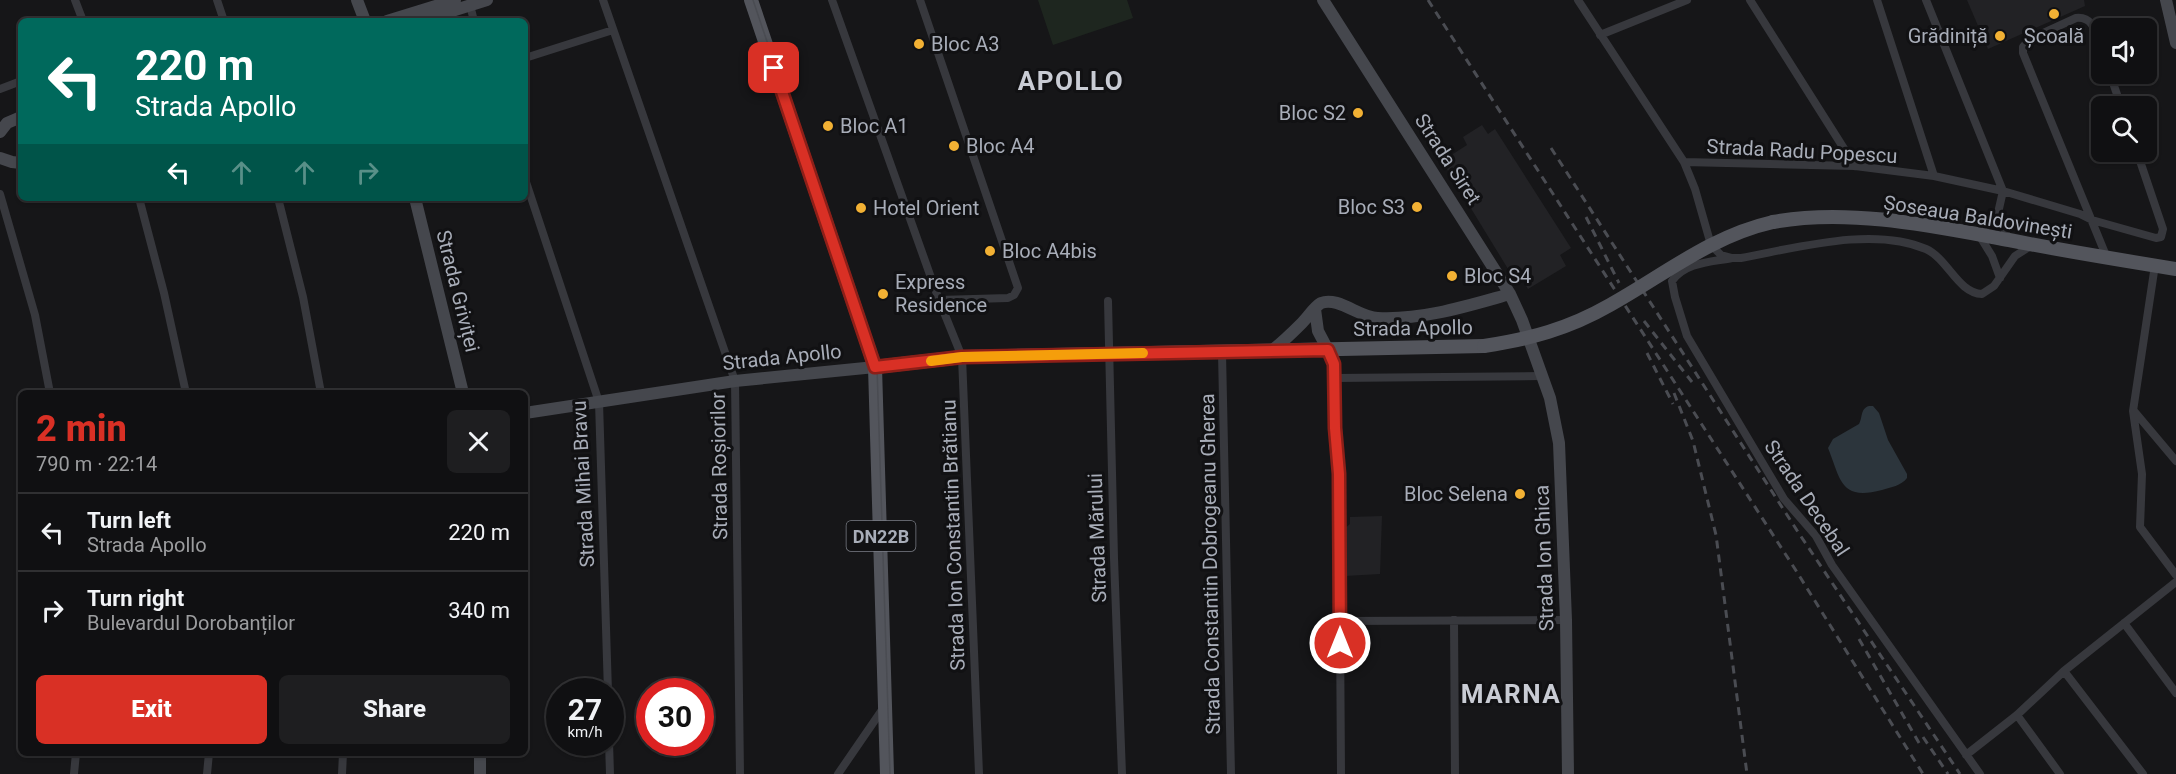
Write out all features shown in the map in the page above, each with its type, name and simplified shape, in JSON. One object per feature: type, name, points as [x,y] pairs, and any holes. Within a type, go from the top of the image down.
[{"type":"main road","name":"DN22B","points":[[751,0],[875,367],[888,774]]},
{"type":"main road","name":"Șoseaua Baldovinești","points":[[1773,222],[1808,217],[1846,217],[1979,235],[2176,268]]},
{"type":"main road","name":"Strada Apollo","points":[[875,367],[962,357],[1484,346],[1534,337],[1568,326],[1611,305],[1677,262],[1713,243],[1738,232],[1773,222]]},
{"type":"street","points":[[75,0],[82,18]]},
{"type":"street","points":[[216,0],[223,18]]},
{"type":"street","points":[[357,0],[364,18]]},
{"type":"street","points":[[397,18],[455,0]]},
{"type":"street","points":[[429,18],[487,0]]},
{"type":"street","name":"Strada Roșiorilor","points":[[603,0],[735,381],[740,774]]},
{"type":"street","name":"Strada Ion Constantin Brătianu","points":[[832,0],[939,300],[962,357],[979,774]]},
{"type":"street","points":[[920,0],[1018,288],[1014,295],[1008,298],[939,300]]},
{"type":"street","name":"Strada Siret","points":[[1323,0],[1510,294],[1531,344]]},
{"type":"street","points":[[1578,0],[1684,162],[1712,245],[1721,255],[1732,258]]},
{"type":"street","points":[[1600,35],[1687,0]]},
{"type":"street","points":[[1750,0],[1855,166]]},
{"type":"street","points":[[1878,0],[1934,176]]},
{"type":"street","points":[[1926,0],[2003,191],[1998,213],[1979,235],[1992,256],[2000,278]]},
{"type":"street","points":[[2166,0],[2176,43]]},
{"type":"street","points":[[470,5],[473,18]]},
{"type":"street","points":[[2091,23],[2082,18],[2076,18],[2030,39],[2022,52],[2107,258]]},
{"type":"street","points":[[528,57],[613,30]]},
{"type":"street","points":[[0,89],[18,82]]},
{"type":"street","points":[[0,132],[7,123],[18,118]]},
{"type":"street","points":[[0,158],[18,163]]},
{"type":"street","name":"Strada Radu Popescu","points":[[1684,162],[1855,166],[1934,176],[2003,191],[2080,214],[2092,220],[2156,238],[2161,237],[2163,229],[2140,162]]},
{"type":"street","name":"Strada Mihai Bravu","points":[[528,188],[599,402],[608,678]]},
{"type":"street","points":[[0,194],[35,315],[49,390]]},
{"type":"street","points":[[140,201],[164,293],[185,390]]},
{"type":"street","points":[[279,201],[303,297],[320,390]]},
{"type":"street","name":"Strada Griviței","points":[[416,201],[462,390]]},
{"type":"street","points":[[1998,213],[2009,241]]},
{"type":"street","name":"Strada Decebal","points":[[1980,774],[1832,565],[1816,536],[1784,499],[1687,336],[1674,297],[1672,281],[1678,273],[1695,265],[1732,258],[1837,241],[1890,240],[1928,250],[1944,263],[1968,290],[1975,294],[1982,294],[1989,291],[2015,256],[2032,245]]},
{"type":"street","points":[[2155,265],[2133,411],[2142,474],[2140,527],[2176,575]]},
{"type":"street","points":[[1271,351],[1325,302],[1334,302],[1368,317],[1411,318],[1446,312],[1510,294]]},
{"type":"street","name":"Strada Mărului","points":[[1108,301],[1122,774]]},
{"type":"street","points":[[1315,309],[1318,331],[1334,360],[1335,428],[1339,474],[1341,774]]},
{"type":"street","name":"Strada Ion Ghica","points":[[1531,344],[1556,422],[1559,443],[1566,620],[1568,774]]},
{"type":"street","name":"Strada Constantin Dobrogeanu Gherea","points":[[1221,353],[1231,774]]},
{"type":"street","name":"Strada Apollo","points":[[528,412],[735,381],[875,367]]},
{"type":"street","points":[[1335,378],[1542,376]]},
{"type":"street","points":[[2133,411],[2176,462]]},
{"type":"street","points":[[1966,755],[2017,715],[2064,671],[2176,582]]},
{"type":"street","points":[[1454,620],[1455,774]]},
{"type":"street","points":[[1340,621],[1566,620]]},
{"type":"street","points":[[2124,624],[2176,693]]},
{"type":"street","points":[[2064,671],[2143,774]]},
{"type":"street","points":[[838,774],[886,705]]},
{"type":"street","points":[[2017,715],[2060,774]]},
{"type":"street","points":[[74,774],[76,756]]},
{"type":"street","points":[[207,774],[209,756]]},
{"type":"street","points":[[342,774],[343,756]]},
{"type":"street","points":[[480,756],[480,774]]},
{"type":"street","points":[[609,756],[610,774]]},
{"type":"shaded area","points":[[1038,0],[1127,0],[1133,18],[1053,45]]},
{"type":"shaded area","name":"Grădiniță","points":[[1967,0],[2084,0],[2085,6],[1988,49]]},
{"type":"shaded area","points":[[1482,125],[1488,134],[1495,129],[1571,248],[1560,255],[1566,266],[1528,289],[1522,279],[1516,282],[1442,161],[1467,145],[1463,137]]},
{"type":"shaded area","points":[[1873,406],[1879,413],[1888,440],[1907,478],[1892,487],[1858,493],[1844,485],[1828,448],[1833,439],[1859,424],[1863,411]]},
{"type":"shaded area","points":[[1382,516],[1380,574],[1345,576],[1343,530],[1350,524],[1350,517]]},
{"type":"tram line","points":[[753,0],[877,367],[890,774]]},
{"type":"railway","points":[[1428,0],[1795,569],[1923,774]]},
{"type":"railway","points":[[1551,148],[1798,532],[1960,774]]},
{"type":"railway","points":[[1586,217],[1619,283]]},
{"type":"railway","points":[[1644,321],[1692,382]]},
{"type":"railway","points":[[1647,353],[1673,404]]},
{"type":"railway","points":[[1674,393],[1693,441],[1716,535],[1747,774]]},
{"type":"railway","points":[[1859,639],[1922,748]]},
{"type":"railway","points":[[1923,737],[1948,774]]},
{"type":"slow traffic","points":[[931,361],[962,357],[1143,353]]},
{"type":"place","name":"Școală","points":[[2054,14]]},
{"type":"place","name":"Grădiniță","points":[[2000,36]]},
{"type":"place","name":"Bloc A3","points":[[919,44]]},
{"type":"place","name":"Bloc S2","points":[[1358,113]]},
{"type":"place","name":"Bloc A1","points":[[828,126]]},
{"type":"place","name":"Bloc A4","points":[[954,146]]},
{"type":"place","name":"Bloc S3","points":[[1417,207]]},
{"type":"place","name":"Hotel Orient","points":[[861,208]]},
{"type":"place","name":"Bloc A4bis","points":[[990,251]]},
{"type":"place","name":"Bloc S4","points":[[1452,276]]},
{"type":"place","name":"Express Residence","points":[[883,294]]},
{"type":"place","name":"Bloc Selena","points":[[1520,494]]},
{"type":"district","name":"APOLLO","points":[[1071,81]]},
{"type":"district","name":"MARNA","points":[[1511,694]]},
{"type":"route","points":[[774,68],[875,367],[962,357],[1328,350],[1334,360],[1335,428],[1339,474],[1340,643]]}]
